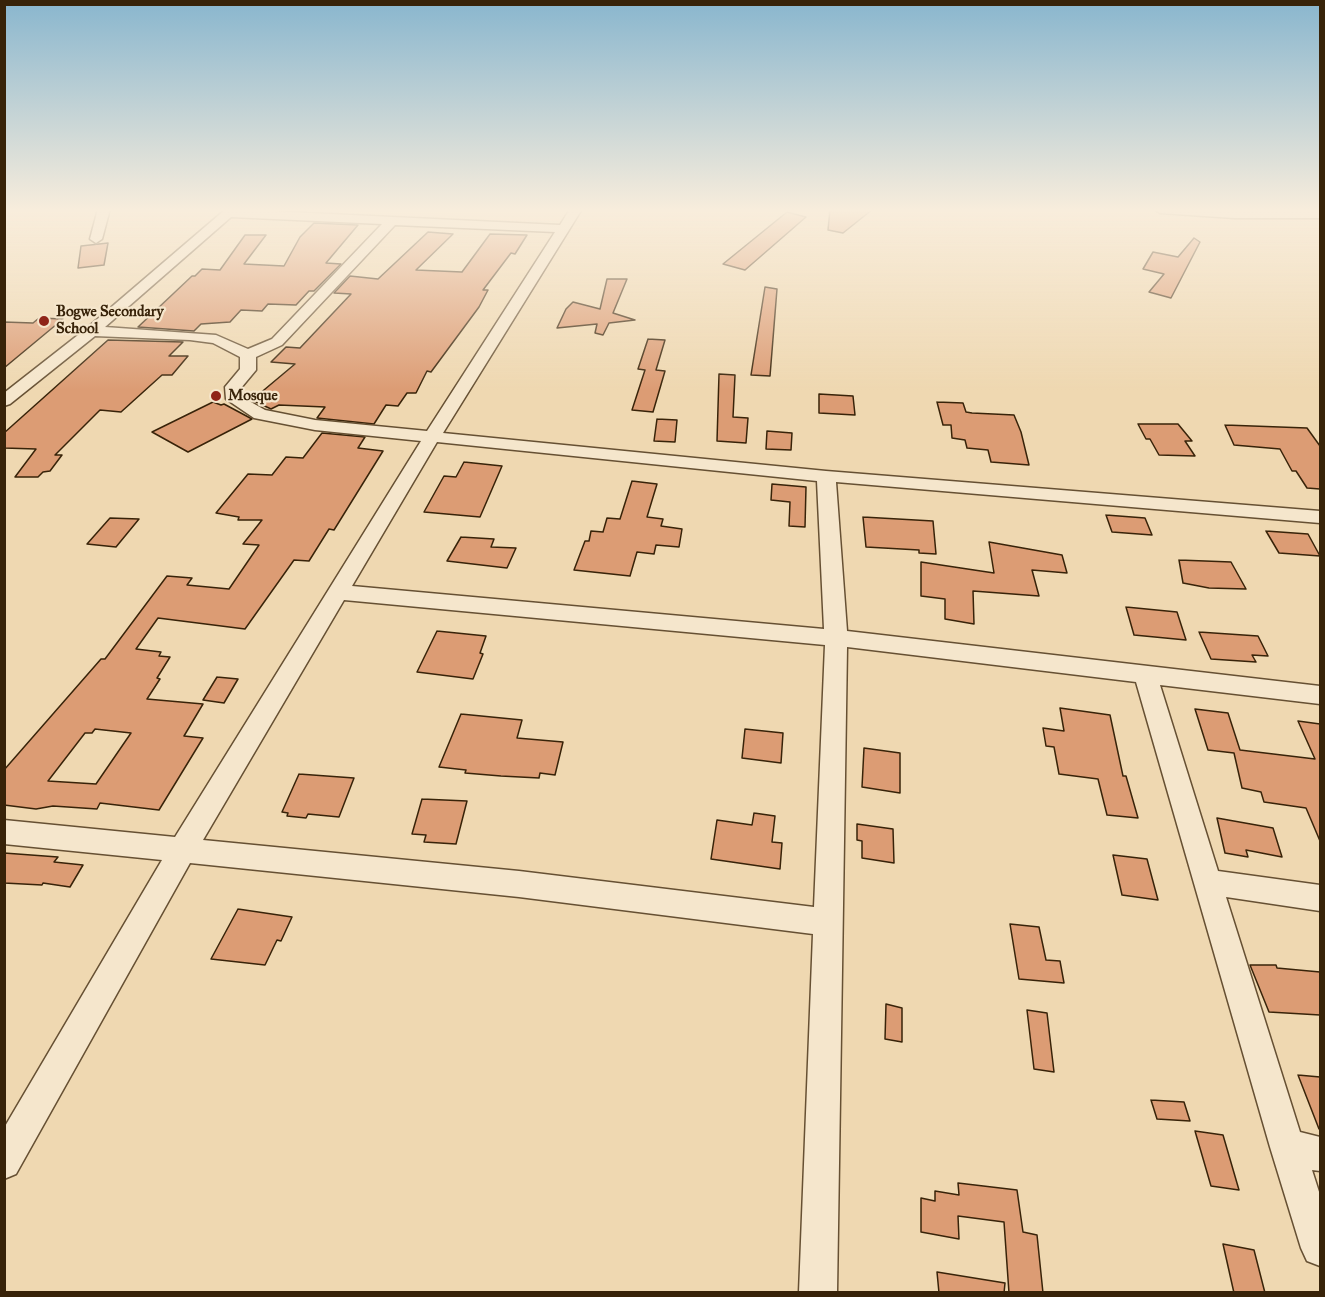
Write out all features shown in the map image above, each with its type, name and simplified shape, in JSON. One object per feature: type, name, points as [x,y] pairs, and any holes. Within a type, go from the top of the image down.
[{"type":"street","points":[[4,401],[92,332],[164,270]]},
{"type":"street","points":[[248,355],[277,342],[346,270]]},
{"type":"street","points":[[4,1162],[183,849],[431,438],[537,270]]},
{"type":"street","points":[[92,332],[216,339],[248,355]]},
{"type":"street","points":[[248,355],[248,369],[233,387],[234,399],[260,414],[315,425],[826,476],[1320,517]]},
{"type":"street","points":[[818,1293],[836,638],[826,476]]},
{"type":"street","points":[[338,592],[836,638],[1320,695]]},
{"type":"street","points":[[1145,674],[1287,1147],[1320,1248]]},
{"type":"street","points":[[4,832],[519,884],[829,922]]},
{"type":"street","points":[[1207,882],[1320,898]]},
{"type":"street","points":[[1287,1147],[1320,1154]]},
{"type":"building","points":[[201,270],[335,270],[296,305],[268,304],[262,311],[241,310],[230,322],[201,324],[194,331],[138,327],[192,276]]},
{"type":"building","points":[[388,270],[462,272],[464,270],[498,270],[483,290],[488,290],[479,307],[431,372],[427,371],[416,393],[407,393],[398,406],[386,405],[374,424],[317,418],[325,407],[279,405],[271,409],[252,400],[295,364],[271,362],[286,347],[300,348],[351,294],[334,293],[350,276],[378,279]]},
{"type":"building","points":[[1145,270],[1186,270],[1171,298],[1149,292],[1164,274]]},
{"type":"building","points":[[607,279],[627,279],[613,313],[635,320],[609,323],[603,335],[595,333],[597,324],[557,328],[566,309],[573,302],[600,309]]},
{"type":"building","points":[[765,287],[777,289],[770,376],[751,375]]},
{"type":"building","points":[[39,318],[63,319],[4,368],[4,322],[33,323]]},
{"type":"building","points":[[648,339],[665,340],[656,370],[665,371],[653,412],[632,410],[645,370],[638,369]]},
{"type":"building","points":[[108,340],[183,342],[169,356],[188,356],[172,375],[162,375],[121,412],[100,410],[55,455],[62,455],[50,471],[43,472],[38,477],[15,477],[36,449],[4,448],[4,433]]},
{"type":"building","points":[[719,374],[735,375],[733,417],[748,418],[746,443],[717,441]]},
{"type":"building","points":[[819,394],[853,396],[855,415],[819,413]]},
{"type":"building","points":[[213,402],[224,404],[252,419],[188,452],[152,432]]},
{"type":"building","points":[[937,402],[963,403],[966,412],[1014,415],[1021,432],[1029,465],[991,462],[988,450],[967,448],[965,440],[952,438],[951,425],[943,425]]},
{"type":"building","points":[[657,419],[677,420],[675,442],[654,441]]},
{"type":"building","points":[[1138,424],[1178,424],[1192,441],[1185,441],[1195,456],[1159,455]]},
{"type":"building","points":[[1225,425],[1307,428],[1320,446],[1320,489],[1307,488],[1296,471],[1292,471],[1280,449],[1234,445]]},
{"type":"building","points":[[767,431],[792,433],[791,450],[766,449]]},
{"type":"building","points":[[322,433],[365,437],[358,448],[383,451],[334,530],[329,529],[309,561],[294,560],[245,629],[158,618],[136,649],[161,652],[159,656],[170,657],[147,699],[203,704],[184,736],[203,738],[159,810],[100,803],[97,809],[53,806],[36,809],[4,805],[4,770],[101,659],[105,659],[167,576],[192,578],[187,585],[229,589],[259,545],[243,544],[262,520],[238,520],[239,517],[216,513],[248,474],[272,475],[286,457],[303,458]],"holes":[[[95,729],[131,733],[96,784],[48,781],[85,733],[92,733]]]},
{"type":"building","points":[[464,462],[502,466],[480,517],[424,512],[444,476],[456,477]]},
{"type":"building","points":[[632,481],[657,484],[647,517],[663,519],[661,526],[682,529],[679,547],[656,545],[654,554],[637,552],[630,576],[574,570],[585,541],[589,541],[591,531],[603,532],[607,518],[620,519]]},
{"type":"building","points":[[772,484],[806,487],[805,527],[789,526],[790,502],[771,500]]},
{"type":"building","points":[[1106,515],[1145,518],[1152,535],[1112,532]]},
{"type":"building","points":[[863,517],[933,521],[936,554],[919,553],[919,550],[866,547]]},
{"type":"building","points":[[110,518],[139,519],[116,547],[87,544]]},
{"type":"building","points":[[1266,531],[1308,534],[1320,556],[1279,553]]},
{"type":"building","points":[[461,537],[494,539],[491,547],[516,548],[507,568],[447,561]]},
{"type":"building","points":[[989,542],[1062,555],[1067,573],[1032,570],[1039,596],[973,591],[974,624],[945,619],[945,599],[921,596],[921,562],[994,573]]},
{"type":"building","points":[[1179,560],[1231,562],[1246,589],[1209,588],[1183,583]]},
{"type":"building","points":[[1126,607],[1177,612],[1186,640],[1134,635]]},
{"type":"building","points":[[437,631],[486,636],[480,653],[483,654],[473,679],[417,672]]},
{"type":"building","points":[[1199,632],[1258,636],[1268,656],[1252,655],[1256,662],[1211,659]]},
{"type":"building","points":[[217,677],[238,679],[224,703],[203,700]]},
{"type":"building","points":[[1060,708],[1110,715],[1123,776],[1126,776],[1138,818],[1107,815],[1098,779],[1059,774],[1054,747],[1046,746],[1043,728],[1064,731]]},
{"type":"building","points":[[1195,709],[1228,713],[1240,750],[1315,759],[1298,721],[1320,724],[1320,841],[1306,808],[1264,802],[1261,792],[1242,788],[1234,753],[1208,750]]},
{"type":"building","points":[[461,714],[522,720],[517,738],[563,742],[555,775],[540,773],[539,778],[501,776],[465,773],[466,770],[439,767]]},
{"type":"building","points":[[745,729],[783,733],[781,763],[742,758]]},
{"type":"building","points":[[864,748],[900,753],[900,793],[862,787]]},
{"type":"building","points":[[299,774],[354,778],[339,817],[308,814],[306,818],[287,816],[288,813],[282,812]]},
{"type":"building","points":[[422,799],[467,801],[456,844],[424,842],[426,835],[412,834]]},
{"type":"building","points":[[754,813],[775,816],[772,842],[782,843],[780,869],[711,859],[717,820],[752,825]]},
{"type":"building","points":[[1217,818],[1273,828],[1282,857],[1246,850],[1248,857],[1225,853]]},
{"type":"building","points":[[857,824],[893,829],[894,863],[862,858],[862,841],[857,840]]},
{"type":"building","points":[[4,853],[58,857],[54,862],[83,865],[70,887],[43,883],[42,885],[4,883]]},
{"type":"building","points":[[1113,855],[1147,859],[1158,900],[1122,895]]},
{"type":"building","points":[[238,909],[292,917],[281,941],[277,940],[265,965],[211,959]]},
{"type":"building","points":[[1010,924],[1039,927],[1046,960],[1060,961],[1064,983],[1019,979]]},
{"type":"building","points":[[1250,965],[1276,965],[1277,968],[1320,972],[1320,1015],[1269,1012]]},
{"type":"building","points":[[886,1004],[902,1008],[902,1042],[885,1039]]},
{"type":"building","points":[[1027,1010],[1047,1013],[1054,1072],[1034,1069]]},
{"type":"building","points":[[1298,1075],[1320,1077],[1320,1129],[1319,1129]]},
{"type":"building","points":[[1151,1100],[1184,1102],[1190,1121],[1157,1119]]},
{"type":"building","points":[[1195,1131],[1223,1135],[1239,1190],[1211,1186]]},
{"type":"building","points":[[958,1183],[1017,1190],[1023,1232],[1037,1235],[1043,1293],[1009,1293],[1004,1222],[958,1216],[959,1239],[921,1232],[921,1198],[935,1201],[935,1191],[959,1195]]},
{"type":"building","points":[[1223,1244],[1254,1250],[1265,1293],[1234,1293]]},
{"type":"building","points":[[937,1272],[1005,1283],[1004,1293],[939,1293]]},
{"type":"place","name":"Bogwe Secondary School","points":[[44,321]]},
{"type":"place","name":"Mosque","points":[[216,396]]}]
